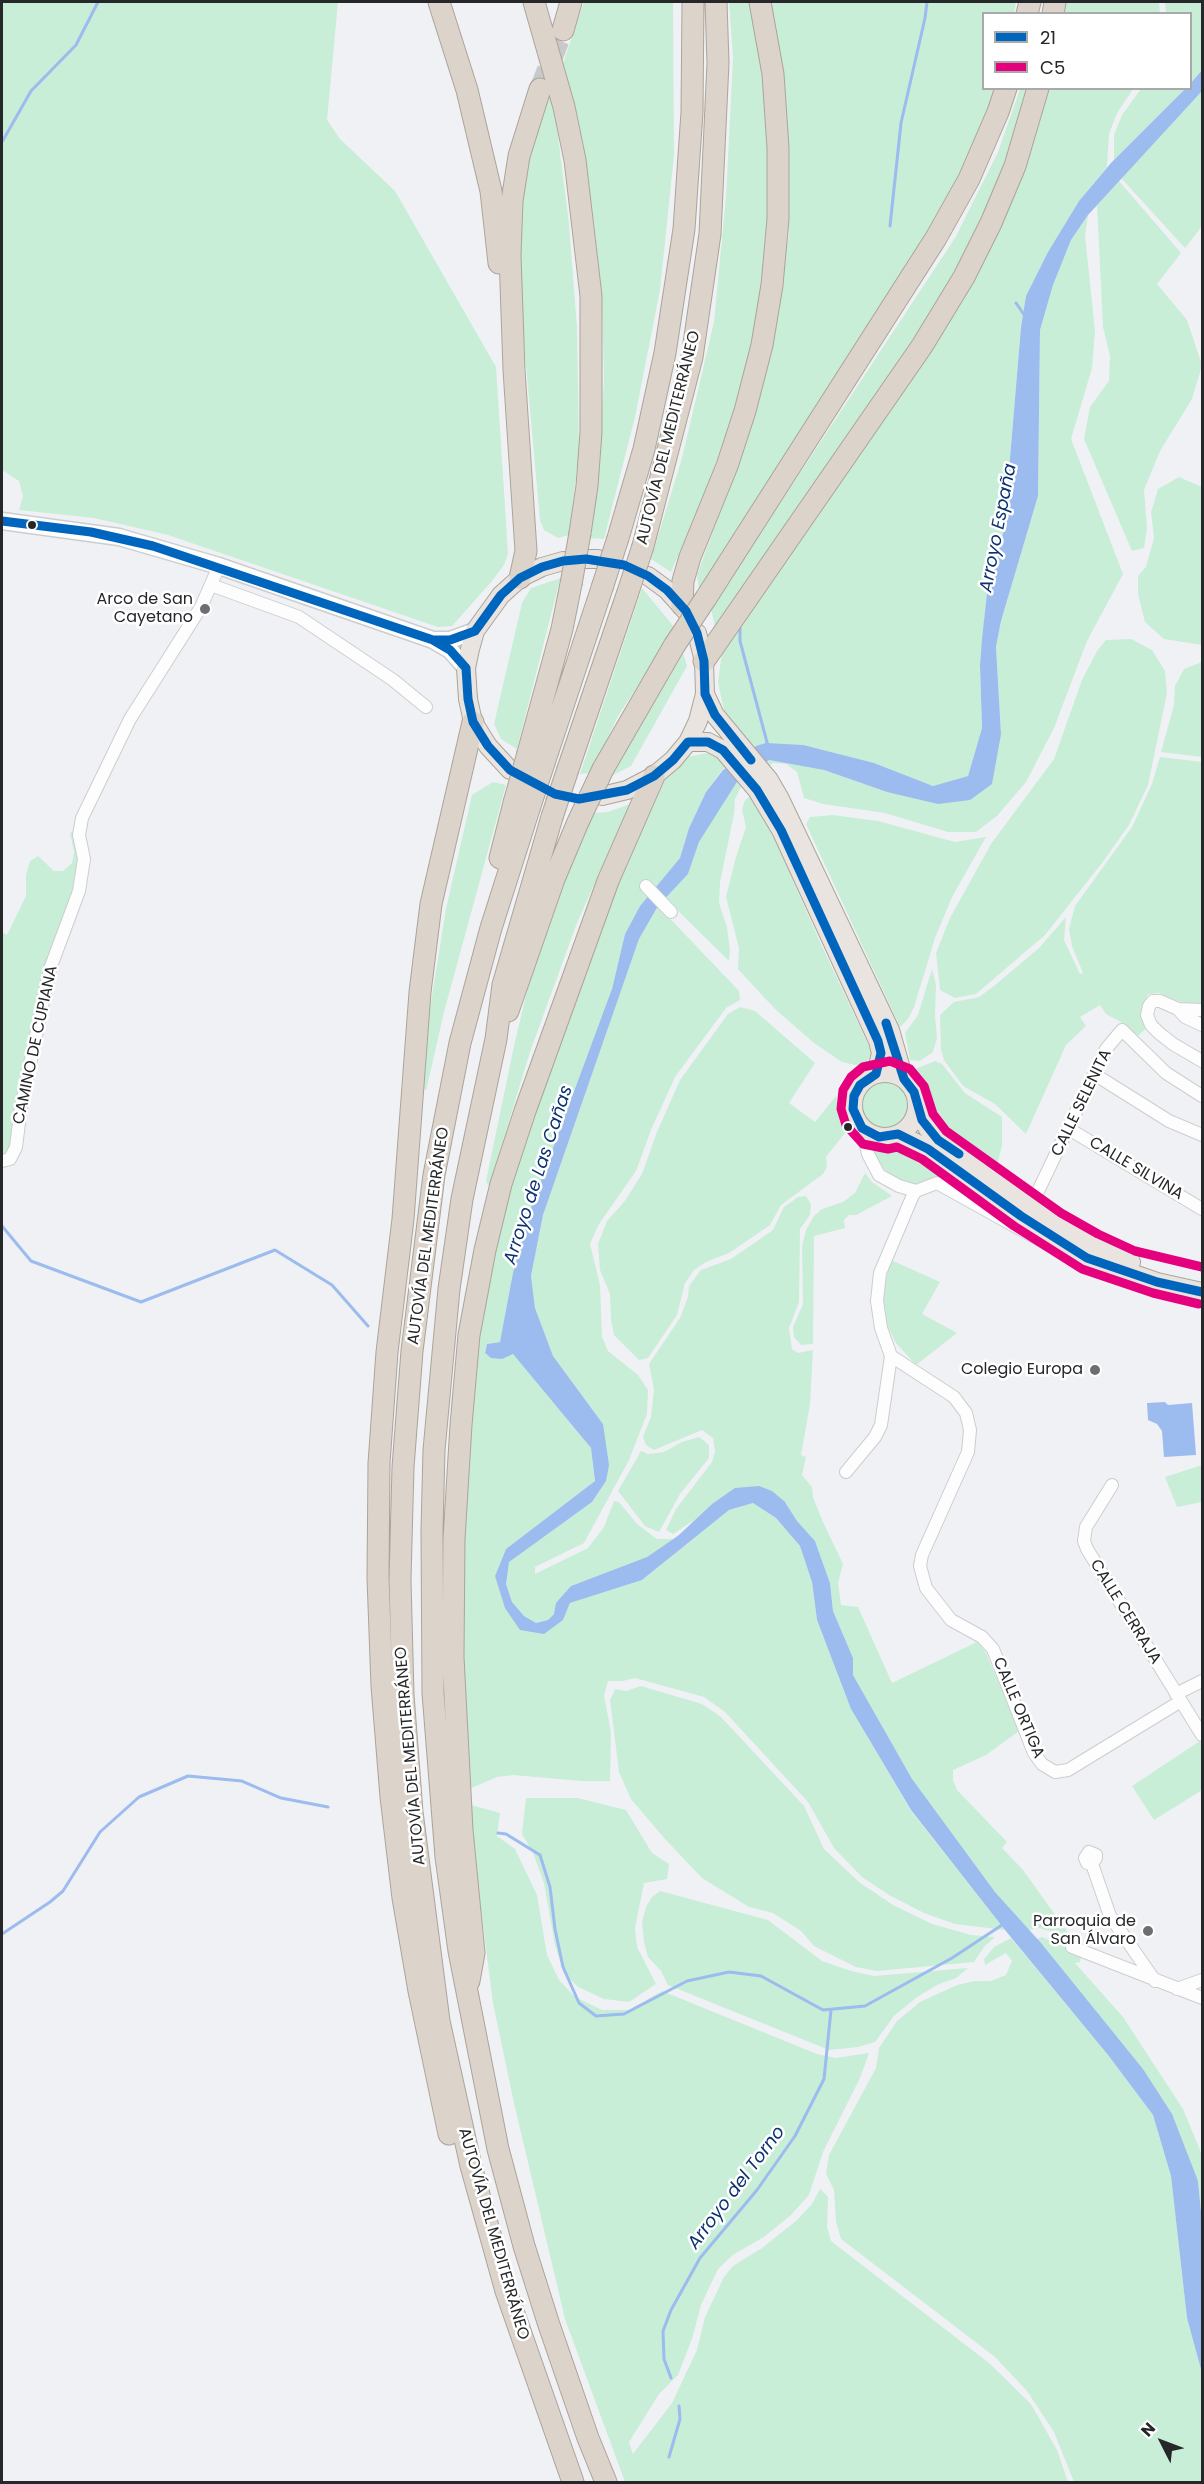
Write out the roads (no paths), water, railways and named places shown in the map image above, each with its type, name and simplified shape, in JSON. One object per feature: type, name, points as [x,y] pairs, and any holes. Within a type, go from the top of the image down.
[{"type":"highway","points":[[439,2],[467,90],[491,191],[514,370]]},
{"type":"highway","points":[[534,2],[564,107],[575,160],[591,296],[593,378],[587,486],[580,534],[536,756]]},
{"type":"highway","points":[[562,30],[571,2]]},
{"type":"highway","name":"AUTOVÍA DEL MEDITERRÁNEO","points":[[573,2482],[506,2291],[471,2166],[439,2021],[412,1812],[403,1695],[400,1580],[403,1467],[412,1352],[434,1175],[460,1043],[521,806],[536,756],[602,588],[644,449],[663,363],[684,229],[692,112],[693,2]]},
{"type":"highway","name":"AUTOVÍA DEL MEDITERRÁNEO","points":[[606,2482],[584,2427],[524,2246],[498,2149],[467,1997],[447,1857],[438,1773],[433,1693],[432,1519],[441,1362],[449,1289],[462,1198],[496,1039],[503,985],[552,817],[643,546],[692,357],[710,234],[718,63],[716,2]]},
{"type":"highway","points":[[684,608],[683,580],[727,466],[745,411],[762,345],[772,285],[778,219],[778,148],[773,74],[760,2]]},
{"type":"highway","points":[[520,578],[526,551],[514,370],[510,255],[512,201],[519,156],[540,88]]},
{"type":"highway","points":[[496,1039],[517,990],[554,879],[603,769],[674,646],[936,238],[969,179],[1005,90]]},
{"type":"highway","points":[[704,661],[922,346],[964,278],[1015,166],[1037,90]]},
{"type":"highway","points":[[471,2166],[450,2138],[438,2087],[403,1898],[384,1719],[378,1578],[379,1463],[387,1352],[404,1208],[420,992],[431,904],[473,722]]},
{"type":"highway","points":[[467,1997],[474,1953],[462,1830],[453,1658],[454,1539],[469,1335],[485,1250],[501,1184],[525,1111],[608,881],[654,776]]},
{"type":"main road","points":[[2,521],[119,537],[219,566],[434,640],[450,650],[466,668]]},
{"type":"main road","points":[[510,770],[488,746],[473,722],[468,699],[466,668],[475,631],[501,595],[520,578],[542,567],[563,561]]},
{"type":"main road","points":[[648,576],[684,608]]},
{"type":"main road","points":[[434,640],[450,640],[475,631]]},
{"type":"main road","points":[[602,796],[627,790],[654,776],[673,760],[688,742],[698,721],[705,694],[704,661],[697,633]]},
{"type":"main road","points":[[705,694],[728,745],[763,785],[780,799],[890,1030],[904,1079],[914,1092],[917,1108],[928,1129],[938,1140],[1031,1206],[1094,1245],[1131,1262],[1203,1279]]},
{"type":"main road","points":[[688,742],[728,745]]},
{"type":"main road","points":[[763,785],[781,830],[878,1041],[881,1053],[876,1074]]},
{"type":"main road","points":[[904,1079],[890,1073],[876,1074],[860,1085],[854,1096],[853,1109],[862,1128],[879,1137],[898,1134],[911,1124],[917,1108]]},
{"type":"main road","points":[[898,1134],[927,1149],[1021,1216],[1087,1257],[1156,1282],[1203,1292]]},
{"type":"main road","points":[[1084,1265],[1152,1290],[1203,1301]]},
{"type":"street","name":"CAMINO DE CUPIANA","points":[[2,1161],[10,1159],[16,1147],[21,1107],[50,969],[79,891],[84,859],[79,835],[82,819],[130,719],[201,607],[219,566]]},
{"type":"street","points":[[212,585],[299,617],[393,680],[426,707]]},
{"type":"street","points":[[646,885],[671,912]]},
{"type":"street","points":[[1203,1010],[1178,1009],[1160,1001],[1154,1001],[1149,1006],[1147,1015],[1159,1033],[1203,1061]]},
{"type":"street","points":[[1178,1009],[1185,1017],[1203,1025]]},
{"type":"street","name":"CALLE SELENITA","points":[[1031,1206],[1106,1049],[1122,1030],[1166,1073],[1203,1096]]},
{"type":"street","points":[[1094,1074],[1169,1121],[1203,1136]]},
{"type":"street","points":[[862,1128],[868,1154],[879,1175],[898,1186],[916,1191]]},
{"type":"street","name":"CALLE SILVINA","points":[[1069,1129],[1203,1209]]},
{"type":"street","points":[[846,1472],[875,1437],[881,1425],[891,1356],[881,1328],[877,1301],[880,1273],[916,1191],[937,1183],[1084,1265]]},
{"type":"street","name":"CALLE ORTIGA","points":[[891,1356],[954,1397],[966,1413],[970,1430],[968,1452],[925,1546],[921,1566],[922,1577],[926,1588],[946,1615],[982,1637],[993,1649],[1034,1753],[1042,1764],[1055,1772],[1068,1770],[1203,1681]]},
{"type":"street","name":"CALLE CERRAJA","points":[[1112,1485],[1086,1527],[1084,1541],[1203,1735]]},
{"type":"street","points":[[1092,1864],[1110,1916],[1155,1981]]},
{"type":"street","points":[[1072,1947],[1203,1998]]},
{"type":"street","points":[[1177,1989],[1203,1980]]},
{"type":"water","points":[[1202,70],[1202,91],[1088,215],[1071,240],[1053,285],[1040,330],[1038,496],[1001,621],[996,647],[1001,734],[992,784],[970,800],[938,804],[887,792],[824,770],[769,760],[737,782],[699,842],[688,874],[658,906],[639,939],[543,1215],[531,1276],[535,1308],[553,1356],[603,1424],[609,1465],[606,1481],[592,1502],[509,1562],[506,1584],[512,1602],[524,1616],[536,1623],[548,1620],[554,1614],[556,1603],[571,1586],[647,1557],[679,1535],[712,1504],[735,1488],[759,1486],[772,1491],[785,1502],[797,1521],[815,1541],[830,1583],[833,1611],[853,1658],[853,1675],[912,1779],[995,1892],[1041,1943],[1143,2069],[1172,2114],[1198,2181],[1202,2222],[1202,2373],[1187,2318],[1171,2176],[1153,2115],[1108,2055],[1005,1930],[911,1810],[851,1709],[817,1620],[812,1582],[800,1546],[776,1518],[753,1503],[729,1510],[642,1580],[570,1603],[563,1620],[544,1634],[520,1630],[505,1608],[495,1576],[506,1549],[595,1481],[591,1448],[513,1354],[502,1359],[491,1358],[485,1353],[487,1344],[500,1342],[513,1273],[532,1205],[612,989],[625,934],[640,906],[680,858],[689,828],[706,792],[723,770],[756,746],[766,743],[803,745],[874,763],[933,786],[968,776],[982,728],[980,665],[982,639],[987,593],[1004,530],[1021,327],[1026,296],[1048,252],[1079,201],[1111,163],[1184,90],[1192,90],[1192,82]]},
{"type":"water","points":[[1165,1402],[1168,1405],[1192,1403],[1196,1455],[1164,1457],[1162,1431],[1157,1424],[1148,1420],[1147,1403]]},
{"type":"waterway","points":[[2,142],[31,91],[76,45],[98,2]]},
{"type":"waterway","points":[[890,226],[901,123],[927,2]]},
{"type":"waterway","points":[[1016,303],[1025,316]]},
{"type":"waterway","name":"Arroyo de Las Cañas","points":[[740,628],[740,641],[768,746]]},
{"type":"waterway","points":[[2,1226],[31,1261],[141,1302],[275,1250],[332,1285],[368,1326]]},
{"type":"waterway","points":[[2,1934],[63,1891],[100,1832],[139,1797],[188,1776],[242,1781],[281,1798],[328,1807]]},
{"type":"waterway","points":[[498,1833],[506,1834],[540,1855],[550,1887],[555,1929],[563,1967],[579,2003],[596,2016],[624,2014],[687,1981],[729,1972],[761,1976],[823,2010],[865,2006],[952,1958],[1002,1925]]},
{"type":"waterway","name":"Arroyo del Torno","points":[[671,2378],[664,2359],[663,2331],[671,2310],[700,2258],[757,2190],[795,2136],[824,2079],[831,2010]]},
{"type":"waterway","name":"Arroyo del Torno","points":[[669,2457],[680,2419],[679,2406]]},
{"type":"tunnel","points":[[540,89],[563,30]]},
{"type":"tunnel","points":[[525,779],[555,794],[575,798]]},
{"type":"place","name":"Arco de San Cayetano","points":[[205,609]]},
{"type":"place","name":"Colegio Europa","points":[[1095,1370]]},
{"type":"place","name":"Parroquia de San Álvaro","points":[[1148,1931]]},
{"type":"water label","name":"Arroyo España","points":[[999,528]]}]
